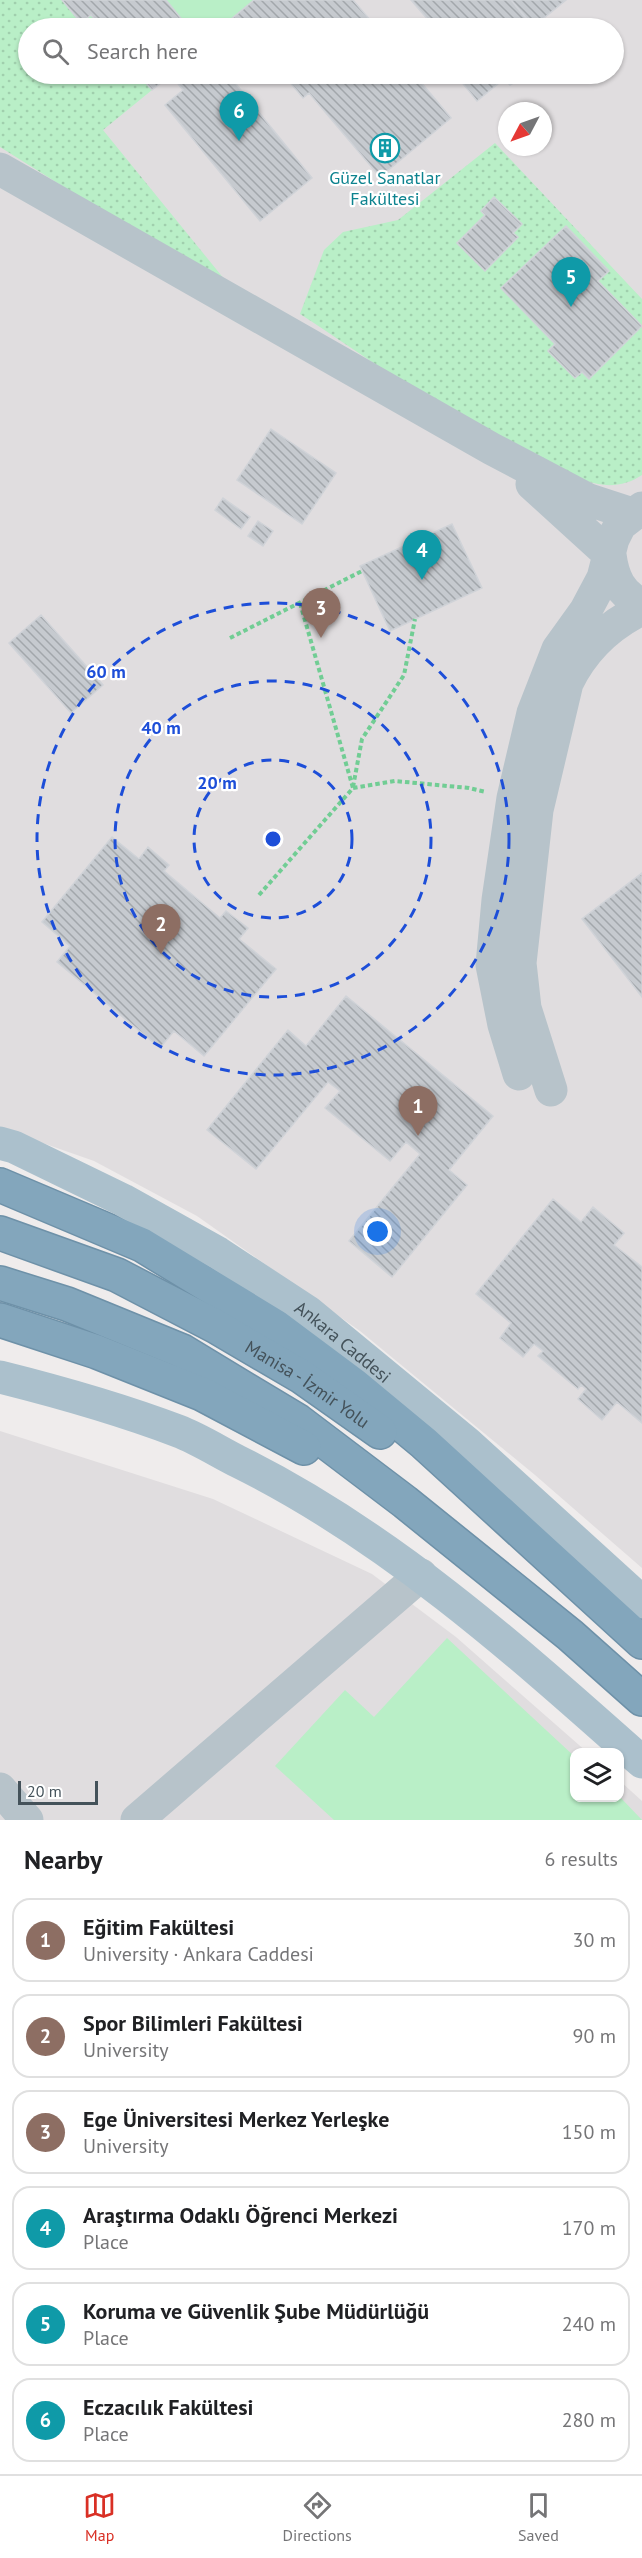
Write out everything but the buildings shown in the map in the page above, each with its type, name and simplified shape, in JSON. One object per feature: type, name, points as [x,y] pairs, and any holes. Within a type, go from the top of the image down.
[{"type":"highway","points":[[0,1167],[142,1245]]},
{"type":"highway","name":"Ankara Caddesi","points":[[0,1185],[142,1245],[275,1326],[354,1385],[424,1443],[642,1642]]},
{"type":"highway","name":"Manisa - İzmir Yolu","points":[[0,1233],[117,1275],[215,1326],[302,1377],[399,1446],[583,1589]]},
{"type":"highway","points":[[0,1283],[67,1304],[182,1351],[298,1421],[405,1502],[570,1635],[642,1699]]},
{"type":"highway","points":[[0,1320],[97,1352],[202,1394],[405,1502]]},
{"type":"main road","name":"Ankara Caddesi","points":[[0,1143],[123,1200],[218,1253],[308,1312],[467,1443],[642,1602]]},
{"type":"main road","points":[[0,1377],[71,1395],[180,1432],[266,1475],[340,1519],[421,1575],[547,1678],[642,1762]]},
{"type":"street","points":[[0,169],[492,449],[589,500],[639,509]]},
{"type":"street","points":[[492,449],[610,555],[612,572],[619,587],[642,607],[609,629],[588,650],[572,672],[567,683],[537,810],[520,963],[525,1008],[551,1090]]},
{"type":"street","points":[[519,1074],[504,1025],[492,965],[498,900],[513,798],[532,713],[558,649],[586,609],[603,578],[613,539],[620,525],[639,509]]},
{"type":"street","points":[[137,1820],[421,1575]]},
{"type":"street","points":[[0,1789],[27,1820]]},
{"type":"path","points":[[230,638],[362,571]]},
{"type":"path","points":[[300,603],[353,788]]},
{"type":"path","points":[[259,895],[353,788],[362,739],[404,675],[415,619]]},
{"type":"path","points":[[353,788],[395,781],[468,788],[513,798]]},
{"type":"shaded area","points":[[0,0],[642,0],[642,1568],[535,1475],[360,1331],[197,1216],[94,1161],[0,1128]]},
{"type":"shaded area","points":[[0,1431],[213,1499],[372,1574],[456,1637],[582,1748],[570,1748],[570,1802],[624,1802],[624,1785],[642,1801],[642,1820],[0,1820]]},
{"type":"green space","points":[[0,0],[62,0],[77,18],[18,18],[18,84],[147,84],[152,90],[103,130],[238,296],[0,147]]},
{"type":"green space","points":[[166,0],[254,0],[232,18],[180,18]]},
{"type":"green space","points":[[495,143],[498,146],[498,156],[507,156],[642,299],[642,475],[632,481],[609,485],[590,482],[568,474],[477,429],[300,314],[324,250],[343,232],[398,220]]},
{"type":"green space","points":[[447,1638],[570,1752],[570,1802],[624,1801],[642,1820],[334,1820],[275,1766],[345,1690],[374,1717]]},
{"type":"place","name":"Eczacılık Fakültesi","points":[[239,141]]},
{"type":"place","name":"Güzel Sanatlar Fakültesi","points":[[385,148]]},
{"type":"place","name":"Koruma ve Güvenlik Şube Müdürlüğü","points":[[571,307]]},
{"type":"place","name":"Araştırma Odaklı Öğrenci Merkezi","points":[[422,580]]},
{"type":"place","name":"Ege Üniversitesi Merkez Yerleşke","points":[[321,638]]},
{"type":"place","name":"Spor Bilimleri Fakültesi","points":[[161,954]]},
{"type":"place","name":"Eğitim Fakültesi","points":[[418,1136]]}]
